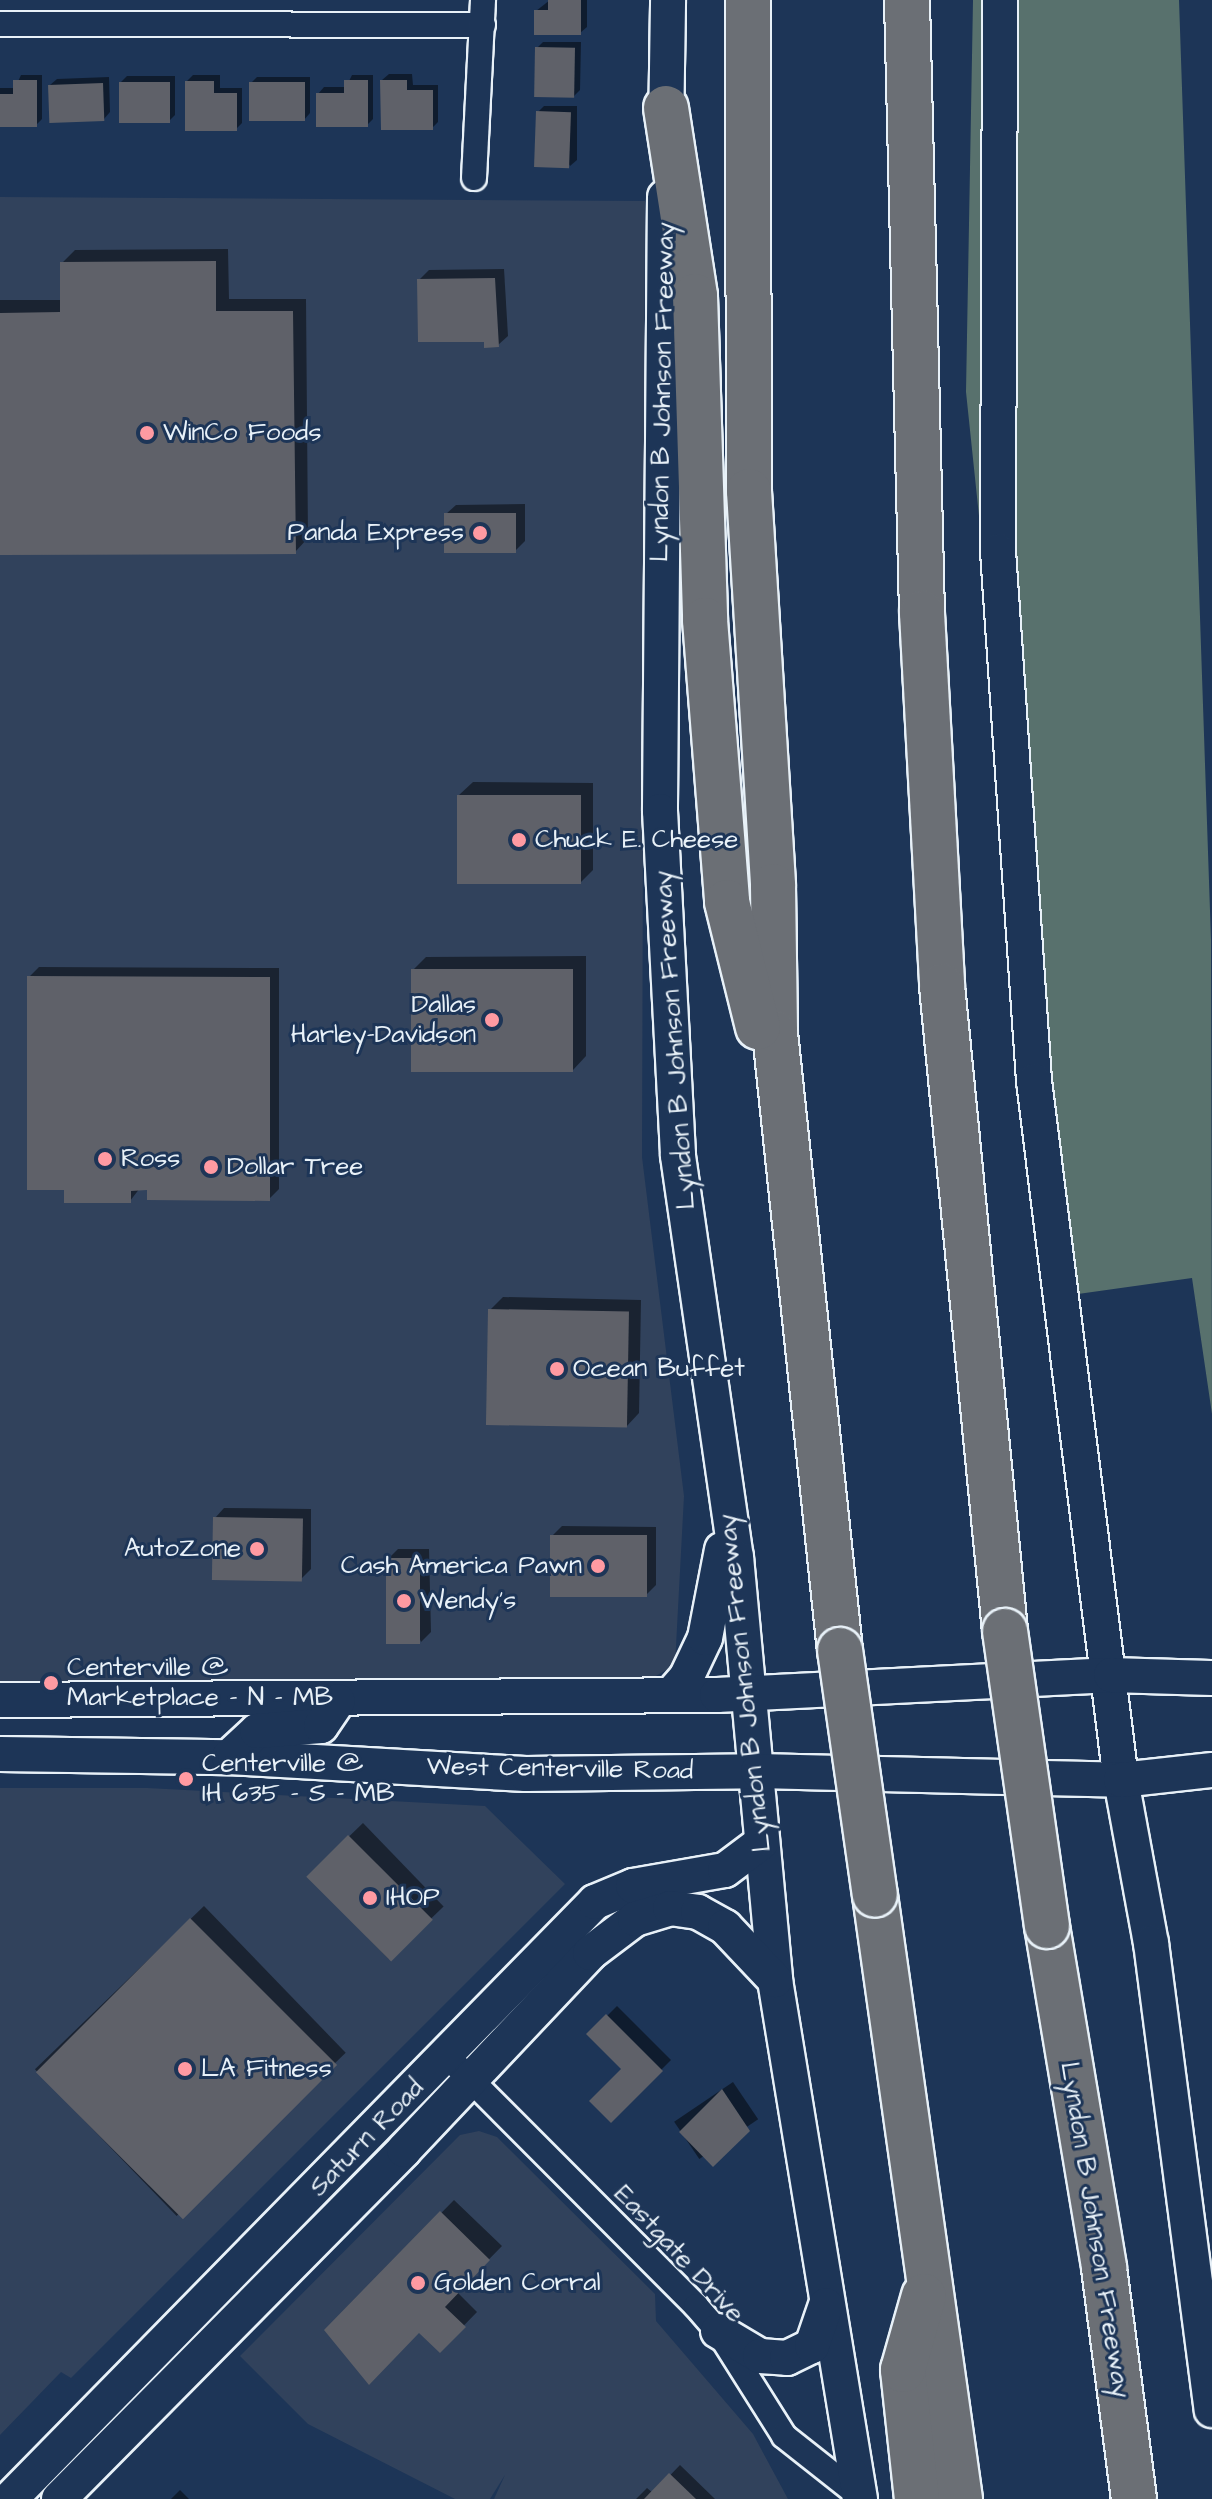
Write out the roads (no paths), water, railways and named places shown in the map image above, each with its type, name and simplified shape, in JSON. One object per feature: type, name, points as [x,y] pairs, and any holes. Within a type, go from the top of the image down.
[{"type":"highway","points":[[748,0],[744,212],[749,491],[773,886],[780,1114],[840,1650],[960,2499]]},
{"type":"highway","name":"Lyndon B Johnson Freeway","points":[[907,0],[922,613],[942,986],[1005,1631],[1047,1926],[1104,2268],[1134,2499]]},
{"type":"highway","points":[[666,108],[695,296],[705,620],[727,902],[780,1114]]},
{"type":"highway","points":[[917,2499],[903,2370],[928,2283]]},
{"type":"highway","points":[[1125,2429],[1154,2499]]},
{"type":"main road","name":"Lyndon B Johnson Freeway","points":[[668,0],[660,811],[678,1156],[749,1694],[775,1980],[860,2498]]},
{"type":"main road","points":[[1000,0],[998,535],[1007,734],[1034,1081],[1111,1675],[1121,1780],[1151,1943],[1212,2410]]},
{"type":"main road","points":[[671,1695],[686,1678],[705,1638],[727,1510]]},
{"type":"main road","points":[[0,1700],[178,1696],[338,1701],[749,1694],[1111,1675],[1212,1678]]},
{"type":"main road","points":[[229,1757],[257,1731],[321,1726],[338,1701]]},
{"type":"main road","name":"West Centerville Road","points":[[0,1754],[229,1757],[526,1774],[758,1771],[1121,1780],[1212,1770]]},
{"type":"main road","name":"Saturn Road","points":[[10,2499],[447,2056],[552,1941],[595,1902],[633,1886],[725,1870],[761,1843]]},
{"type":"main road","name":"Saturn Road","points":[[59,2499],[471,2080],[590,1953],[635,1919],[670,1908],[698,1912],[725,1927],[775,1980]]},
{"type":"main road","points":[[211,2296],[235,2321]]},
{"type":"main road","points":[[718,2331],[760,2356],[787,2358],[812,2346],[828,2300]]},
{"type":"street","points":[[474,178],[483,0]]},
{"type":"street","points":[[0,24],[483,25]]},
{"type":"street","name":"Eastgate Drive","points":[[447,2056],[718,2331],[784,2436],[860,2498]]},
{"type":"place","name":"WinCo Foods","points":[[147,433]]},
{"type":"place","name":"Panda Express","points":[[480,533]]},
{"type":"place","name":"Chuck E. Cheese","points":[[519,840]]},
{"type":"place","name":"Dallas Harley-Davidson","points":[[492,1020]]},
{"type":"place","name":"Ross","points":[[105,1159]]},
{"type":"place","name":"Dollar Tree","points":[[211,1167]]},
{"type":"place","name":"Ocean Buffet","points":[[557,1369]]},
{"type":"place","name":"AutoZone","points":[[257,1549]]},
{"type":"place","name":"Cash America Pawn","points":[[598,1566]]},
{"type":"place","name":"Wendy's","points":[[404,1601]]},
{"type":"place","name":"Centerville @ Marketplace - N - MB","points":[[51,1683]]},
{"type":"place","name":"Centerville @ IH 635 - S - MB","points":[[186,1779]]},
{"type":"place","name":"IHOP","points":[[370,1898]]},
{"type":"place","name":"LA Fitness","points":[[185,2069]]},
{"type":"place","name":"Golden Corral","points":[[418,2283]]}]
